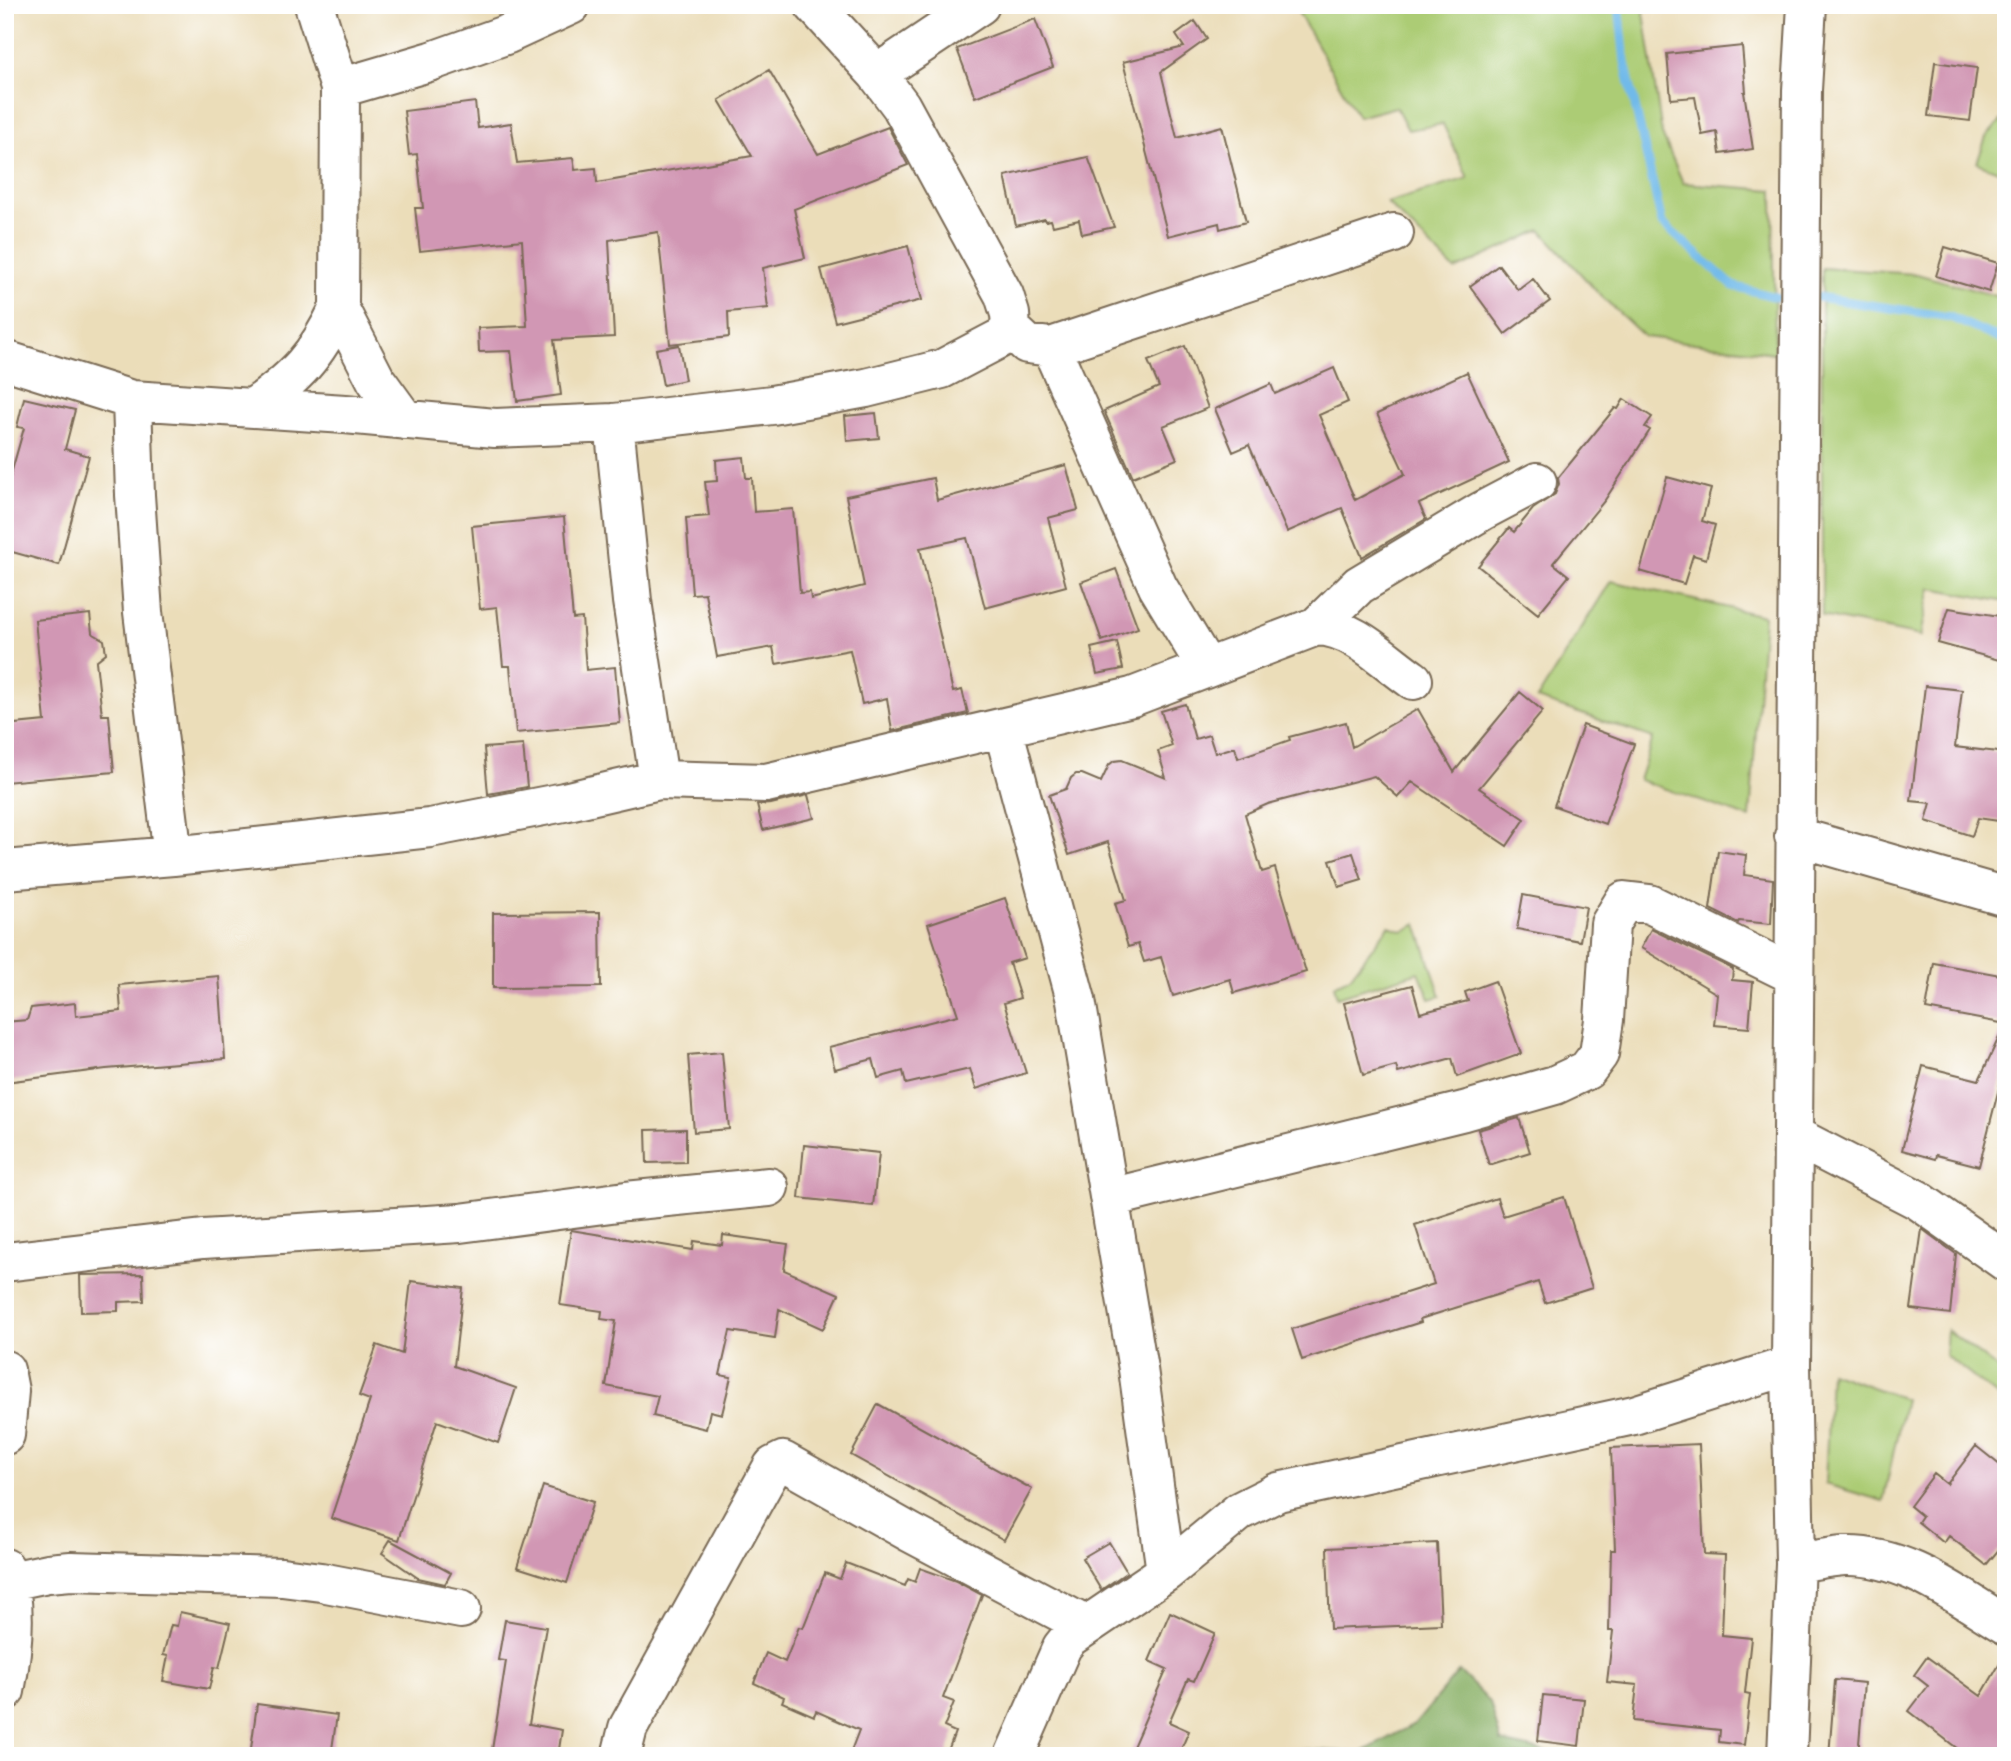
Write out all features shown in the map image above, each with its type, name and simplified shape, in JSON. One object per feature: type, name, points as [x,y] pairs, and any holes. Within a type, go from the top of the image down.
[{"type":"street","points":[[253,408],[283,387],[310,360],[326,336],[338,307],[340,88],[313,5]]},
{"type":"street","points":[[340,88],[432,61],[508,34],[571,5]]},
{"type":"street","points":[[814,5],[877,74],[907,116],[1004,295],[1010,313],[1011,329],[1027,344],[1052,347],[1394,233]]},
{"type":"street","points":[[877,74],[980,5]]},
{"type":"street","points":[[1787,1756],[1795,1563],[1791,1365],[1794,836],[1802,90],[1807,5]]},
{"type":"street","points":[[338,307],[376,380],[405,420]]},
{"type":"street","points":[[5,360],[132,401],[495,428],[614,423],[772,405],[909,379],[942,369],[971,355],[1011,329]]},
{"type":"street","points":[[1052,347],[1158,587],[1207,668]]},
{"type":"street","points":[[132,401],[143,612],[173,856]]},
{"type":"street","points":[[614,423],[632,601],[659,780]]},
{"type":"street","points":[[5,870],[173,856],[430,828],[659,780],[766,783],[1132,697],[1317,625],[1359,585],[1482,511],[1537,482]]},
{"type":"street","points":[[1317,625],[1332,626],[1348,634],[1413,680]]},
{"type":"street","points":[[1003,728],[1076,1000],[1139,1368],[1166,1572]]},
{"type":"street","points":[[1794,836],[2006,897]]},
{"type":"street","points":[[1110,1198],[1464,1111],[1555,1085],[1587,1070],[1599,1055],[1610,924],[1624,901],[1650,904],[1794,975]]},
{"type":"street","points":[[1794,1136],[1918,1200],[2006,1262]]},
{"type":"street","points":[[5,1262],[203,1239],[460,1223],[626,1201],[769,1187]]},
{"type":"street","points":[[1014,1756],[1062,1647],[1085,1625],[1166,1572],[1240,1511],[1278,1492],[1634,1415],[1791,1365]]},
{"type":"street","points":[[5,1370],[9,1391],[5,1435]]},
{"type":"street","points":[[621,1756],[628,1728],[773,1466],[783,1461],[911,1533],[1085,1625]]},
{"type":"street","points":[[1795,1563],[1844,1556],[1902,1565],[1923,1574],[2006,1625]]},
{"type":"street","points":[[5,1691],[11,1661],[8,1575],[71,1571],[282,1577],[461,1609]]},
{"type":"green space","points":[[1294,5],[1646,5],[1644,13],[1662,134],[1683,183],[1773,190],[1775,353],[1645,337],[1598,293],[1541,230],[1455,270],[1387,203],[1468,178],[1443,124],[1408,130],[1396,107],[1358,117]]},
{"type":"green space","points":[[2006,115],[2006,174],[1977,163],[1986,137]]},
{"type":"green space","points":[[1822,268],[1917,274],[2006,299],[2006,602],[1931,588],[1921,636],[1822,616]]},
{"type":"green space","points":[[1611,581],[1764,616],[1750,818],[1639,780],[1653,738],[1537,699]]},
{"type":"green space","points":[[1417,924],[1441,996],[1430,999],[1419,972],[1337,997],[1334,985],[1350,977],[1389,926],[1404,931]]},
{"type":"green space","points":[[1947,1330],[2006,1375],[2006,1403],[1945,1355]]},
{"type":"green space","points":[[1830,1372],[1905,1399],[1883,1501],[1825,1484]]},
{"type":"green space","points":[[1459,1671],[1490,1702],[1501,1742],[1564,1756],[1297,1756],[1300,1749],[1361,1753],[1416,1723]]},
{"type":"building","points":[[1035,19],[1053,67],[975,97],[957,49]]},
{"type":"building","points":[[1195,21],[1207,39],[1161,72],[1177,138],[1222,126],[1246,222],[1220,229],[1219,223],[1168,236],[1123,62],[1184,47],[1176,35]]},
{"type":"building","points":[[1742,46],[1744,92],[1753,149],[1720,154],[1717,132],[1702,135],[1695,97],[1671,99],[1667,54]]},
{"type":"building","points":[[1935,62],[1977,68],[1970,121],[1928,116]]},
{"type":"building","points":[[769,70],[818,154],[888,127],[908,165],[794,209],[805,258],[763,268],[768,308],[728,312],[729,337],[670,344],[658,232],[609,240],[614,337],[554,340],[561,395],[517,401],[511,351],[479,352],[478,328],[527,326],[522,240],[420,251],[415,208],[423,208],[417,154],[409,155],[404,111],[475,102],[478,128],[511,123],[517,163],[573,158],[575,170],[596,168],[597,183],[752,156],[719,100]]},
{"type":"building","points":[[1088,157],[1114,227],[1082,234],[1079,220],[1053,226],[1051,220],[1045,219],[1016,226],[1005,176]]},
{"type":"building","points":[[908,246],[922,300],[835,322],[821,269]]},
{"type":"building","points":[[1945,247],[1998,263],[1989,292],[1936,276]]},
{"type":"building","points":[[1499,265],[1518,290],[1533,279],[1550,301],[1505,334],[1470,286]]},
{"type":"building","points":[[679,345],[685,380],[663,385],[656,349]]},
{"type":"building","points":[[1185,346],[1208,408],[1163,426],[1177,459],[1133,477],[1104,411],[1159,387],[1148,361]]},
{"type":"building","points":[[1334,368],[1348,402],[1319,415],[1355,500],[1405,474],[1377,414],[1467,372],[1509,462],[1419,504],[1426,519],[1362,557],[1342,508],[1287,532],[1249,445],[1233,452],[1215,409],[1271,384],[1275,394]]},
{"type":"building","points":[[24,398],[75,410],[65,449],[89,456],[59,565],[5,550],[5,495],[24,428],[17,427]]},
{"type":"building","points":[[1624,399],[1652,417],[1645,427],[1650,430],[1605,500],[1553,563],[1569,576],[1538,614],[1478,566],[1509,528],[1514,532],[1533,509],[1555,494],[1558,478]]},
{"type":"building","points":[[876,413],[879,438],[847,441],[845,416]]},
{"type":"building","points":[[744,457],[746,478],[752,478],[754,512],[793,509],[800,593],[810,592],[811,599],[864,586],[846,496],[933,478],[937,500],[1066,465],[1078,510],[1048,518],[1066,586],[985,608],[967,538],[920,548],[953,692],[962,690],[968,713],[892,731],[887,698],[862,704],[850,650],[776,664],[773,647],[717,657],[705,593],[692,594],[686,518],[709,516],[705,482],[717,481],[716,460]]},
{"type":"building","points":[[1667,477],[1711,489],[1702,521],[1715,525],[1706,559],[1693,555],[1684,584],[1640,571]]},
{"type":"building","points":[[564,517],[573,619],[582,618],[586,670],[615,667],[620,723],[516,733],[510,666],[503,666],[497,607],[480,609],[472,526]]},
{"type":"building","points":[[1116,569],[1138,628],[1102,641],[1081,582]]},
{"type":"building","points":[[1949,608],[2006,617],[2006,662],[1938,643]]},
{"type":"building","points":[[90,614],[92,633],[104,640],[106,653],[96,661],[102,715],[109,715],[114,772],[5,782],[5,725],[45,721],[35,620]]},
{"type":"building","points":[[1117,642],[1123,669],[1097,674],[1091,648]]},
{"type":"building","points":[[1925,686],[1962,690],[1955,747],[2006,753],[2006,822],[1978,818],[1972,836],[1926,821],[1931,803],[1911,801]]},
{"type":"building","points":[[1520,692],[1543,711],[1479,788],[1525,819],[1507,846],[1412,782],[1398,797],[1374,776],[1268,804],[1245,814],[1262,872],[1275,868],[1306,972],[1234,993],[1230,979],[1173,996],[1161,957],[1144,962],[1138,944],[1128,947],[1115,903],[1126,900],[1108,842],[1069,855],[1049,795],[1066,789],[1076,774],[1101,782],[1109,765],[1114,761],[1122,760],[1166,778],[1158,751],[1172,746],[1161,711],[1185,704],[1195,739],[1209,735],[1215,753],[1235,747],[1238,758],[1290,740],[1289,737],[1346,722],[1352,747],[1418,709],[1454,772]]},
{"type":"building","points":[[1583,725],[1634,744],[1605,824],[1554,806]]},
{"type":"building","points":[[523,745],[527,787],[488,794],[484,748]]},
{"type":"building","points":[[808,795],[814,818],[763,830],[757,805]]},
{"type":"building","points":[[1718,851],[1746,855],[1744,875],[1773,879],[1771,924],[1738,923],[1710,909]]},
{"type":"building","points":[[1353,853],[1362,880],[1339,887],[1330,860]]},
{"type":"building","points":[[1523,895],[1586,907],[1580,941],[1517,929]]},
{"type":"building","points":[[1005,898],[1025,958],[1009,963],[1020,998],[1004,1003],[1026,1073],[976,1089],[970,1069],[906,1084],[903,1071],[878,1078],[873,1059],[835,1069],[829,1047],[958,1015],[928,924]]},
{"type":"building","points":[[600,912],[601,987],[493,988],[493,913]]},
{"type":"building","points":[[1651,929],[1733,969],[1732,980],[1753,982],[1749,1028],[1714,1025],[1717,994],[1641,948]]},
{"type":"building","points":[[1934,963],[2006,976],[2006,1024],[1926,1009]]},
{"type":"building","points":[[219,976],[225,1059],[106,1069],[5,1082],[5,1022],[27,1020],[31,1008],[75,1003],[76,1016],[121,1011],[119,985]]},
{"type":"building","points":[[1495,981],[1521,1054],[1457,1077],[1452,1058],[1398,1073],[1396,1066],[1363,1075],[1344,1003],[1412,985],[1420,1013],[1468,1001],[1465,992]]},
{"type":"building","points":[[2001,1033],[2006,1035],[2006,1061],[1979,1166],[1902,1150],[1923,1066],[1979,1080]]},
{"type":"building","points":[[722,1052],[729,1129],[694,1132],[688,1055]]},
{"type":"building","points":[[1519,1118],[1530,1152],[1489,1165],[1478,1130]]},
{"type":"building","points":[[686,1129],[686,1162],[647,1163],[646,1130]]},
{"type":"building","points":[[804,1145],[879,1153],[873,1206],[799,1198]]},
{"type":"building","points":[[1564,1197],[1592,1288],[1545,1303],[1538,1282],[1302,1360],[1292,1329],[1434,1284],[1415,1225],[1497,1198],[1503,1216]]},
{"type":"building","points":[[1922,1229],[1956,1254],[1950,1314],[1911,1309]]},
{"type":"building","points":[[571,1230],[693,1250],[694,1241],[722,1245],[723,1235],[788,1244],[784,1270],[839,1294],[823,1329],[779,1309],[775,1338],[730,1331],[720,1375],[731,1377],[722,1414],[710,1411],[706,1429],[653,1416],[658,1396],[606,1386],[616,1321],[601,1319],[602,1311],[560,1305]]},
{"type":"building","points":[[143,1274],[144,1301],[118,1302],[118,1311],[81,1312],[80,1275]]},
{"type":"building","points":[[411,1281],[463,1288],[454,1366],[516,1388],[498,1443],[437,1421],[399,1540],[331,1518],[370,1400],[359,1396],[377,1345],[402,1354]]},
{"type":"building","points":[[878,1404],[1032,1489],[1004,1540],[851,1455]]},
{"type":"building","points":[[1699,1444],[1704,1554],[1725,1555],[1722,1635],[1751,1638],[1745,1693],[1750,1694],[1744,1745],[1719,1742],[1720,1730],[1633,1721],[1637,1685],[1607,1682],[1613,1631],[1609,1631],[1611,1550],[1615,1550],[1611,1448]]},
{"type":"building","points":[[1976,1446],[2006,1470],[2006,1541],[1986,1565],[1949,1536],[1944,1543],[1918,1522],[1922,1516],[1910,1506],[1934,1474],[1947,1484]]},
{"type":"building","points":[[543,1486],[593,1502],[567,1583],[517,1567]]},
{"type":"building","points":[[390,1540],[451,1573],[445,1584],[418,1578],[382,1553]]},
{"type":"building","points":[[1109,1542],[1127,1572],[1101,1590],[1082,1558]]},
{"type":"building","points":[[1437,1543],[1441,1624],[1330,1629],[1327,1548]]},
{"type":"building","points":[[846,1563],[905,1586],[908,1579],[915,1582],[920,1568],[956,1581],[982,1595],[943,1698],[954,1702],[944,1727],[955,1732],[946,1756],[849,1756],[859,1730],[816,1711],[814,1716],[782,1702],[784,1697],[754,1683],[766,1653],[785,1662],[799,1627],[803,1628],[825,1573],[840,1579]]},
{"type":"building","points":[[180,1612],[230,1623],[219,1668],[214,1667],[209,1689],[163,1681],[168,1656],[163,1655],[171,1625],[177,1626]]},
{"type":"building","points":[[1170,1612],[1215,1633],[1194,1681],[1188,1679],[1169,1722],[1189,1731],[1178,1756],[1129,1756],[1167,1669],[1149,1661]]},
{"type":"building","points":[[505,1620],[546,1627],[529,1724],[562,1730],[558,1756],[491,1756],[506,1661],[498,1660]]},
{"type":"building","points":[[2006,1653],[2006,1756],[1967,1756],[1909,1711],[1928,1686],[1914,1675],[1927,1657],[1981,1696]]},
{"type":"building","points":[[1835,1680],[1864,1683],[1858,1756],[1829,1756]]},
{"type":"building","points":[[1543,1695],[1584,1699],[1579,1746],[1538,1741]]},
{"type":"building","points":[[257,1704],[337,1715],[331,1756],[250,1756]]},
{"type":"waterway","points":[[1619,5],[1625,62],[1662,223],[1733,286],[1776,297]]},
{"type":"waterway","points":[[1817,297],[1950,317],[2006,342]]}]
